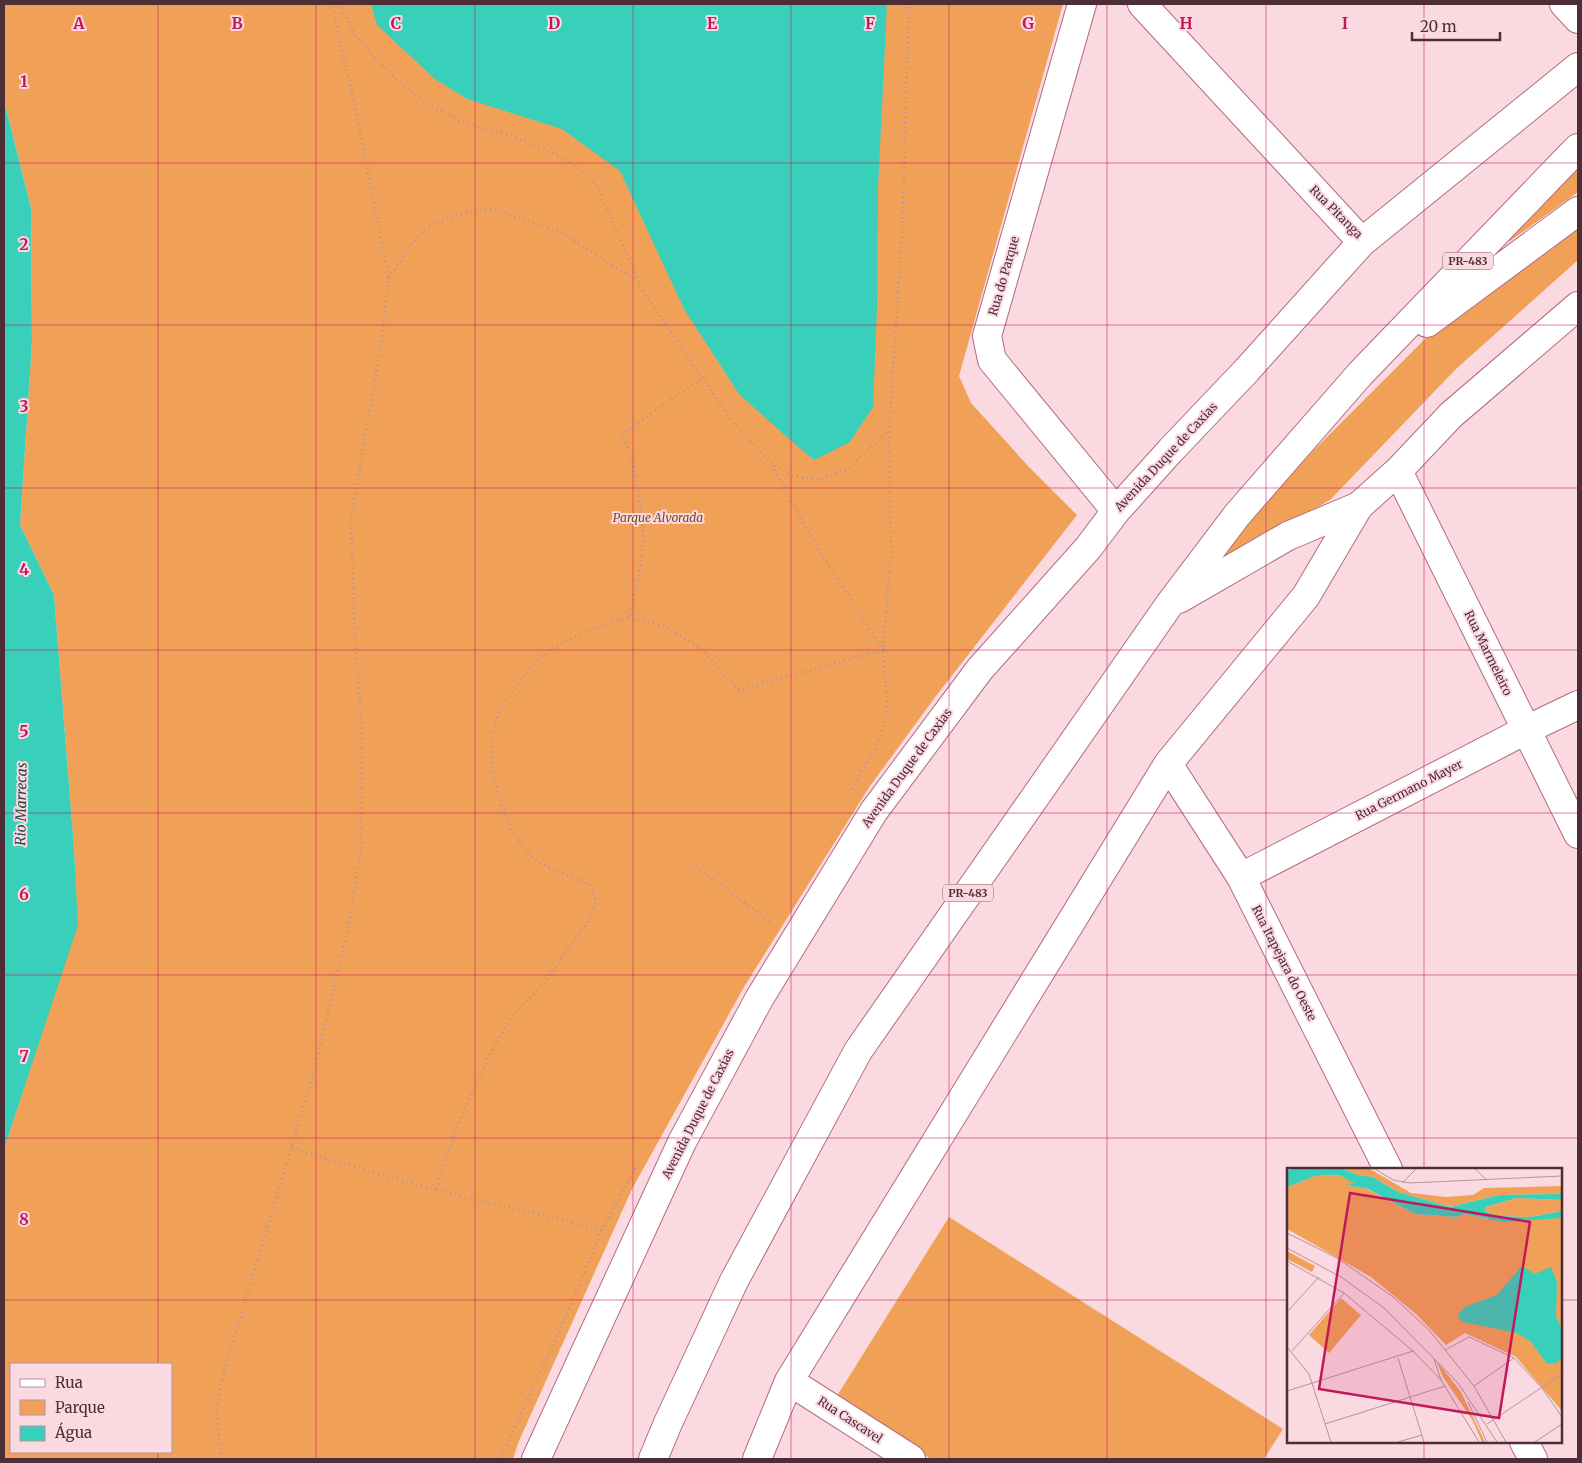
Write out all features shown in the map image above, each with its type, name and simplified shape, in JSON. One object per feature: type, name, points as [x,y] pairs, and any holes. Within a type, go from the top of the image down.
[{"type":"main road","name":"Rua do Parque","points":[[1082,4],[987,336],[992,360],[1116,511]]},
{"type":"main road","name":"Rua Pitanga","points":[[1142,4],[1362,242],[1578,67]]},
{"type":"main road","points":[[1564,4],[1578,19]]},
{"type":"main road","name":"PR-483","points":[[653,1459],[734,1281],[858,1051],[1169,605],[1237,515],[1360,374],[1578,148]]},
{"type":"main road","name":"PR-483","points":[[1360,374],[1526,248],[1578,211]]},
{"type":"main road","name":"Avenida Duque de Caxias","points":[[536,1459],[682,1142],[764,990],[874,810],[980,669],[1088,548],[1116,511],[1247,370],[1362,242]]},
{"type":"main road","points":[[757,1459],[789,1381],[1168,764],[1306,596],[1359,506],[1398,471],[1451,415],[1578,306]]},
{"type":"main road","name":"Rua Marmeleiro","points":[[1398,471],[1578,834]]},
{"type":"main road","points":[[1169,605],[1288,536],[1359,506]]},
{"type":"main road","name":"Rua Germano Mayer","points":[[1241,877],[1578,705]]},
{"type":"main road","name":"Rua Itapejara do Oeste","points":[[1168,764],[1241,877],[1387,1168]]},
{"type":"main road","name":"Rua Cascavel","points":[[789,1381],[911,1459]]},
{"type":"main road","points":[[1525,1443],[1533,1459]]},
{"type":"path","points":[[223,1459],[219,1444],[217,1404],[220,1388],[313,1076],[350,920],[361,846],[362,733],[355,638],[351,518],[380,350],[389,279],[352,92],[335,20],[338,4]]},
{"type":"path","points":[[338,4],[355,35],[377,60],[400,84],[428,104],[461,121],[508,135],[544,149],[572,163],[597,186],[637,280],[732,421],[772,464],[816,545],[883,650]]},
{"type":"path","points":[[848,796],[875,748],[884,726],[886,704],[883,650],[891,553],[889,431],[903,213],[910,4]]},
{"type":"path","points":[[389,279],[411,244],[427,228],[447,218],[474,210],[498,210],[565,236],[637,280]]},
{"type":"path","points":[[629,617],[639,576],[644,543],[642,515],[632,457],[622,434],[702,378]]},
{"type":"path","points":[[772,464],[793,476],[820,480],[849,468],[889,431]]},
{"type":"path","points":[[436,1189],[462,1116],[490,1054],[512,1016],[544,983],[579,935],[590,919],[596,902],[590,884],[546,866],[527,852],[514,835],[494,782],[492,758],[494,734],[500,710],[531,668],[546,653],[562,643],[629,617],[665,626],[703,650],[738,690],[883,650]]},
{"type":"path","points":[[692,864],[773,924]]},
{"type":"path","points":[[769,931],[776,919]]},
{"type":"path","points":[[292,1147],[324,1158],[436,1189],[602,1230]]},
{"type":"path","points":[[500,1459],[560,1330],[602,1230],[641,1157]]},
{"type":"green space","name":"Parque Alvorada","points":[[4,4],[1063,4],[959,376],[971,403],[1029,467],[1077,515],[936,696],[870,786],[744,987],[632,1189],[519,1441],[513,1459],[4,1459],[4,1149],[77,925],[74,849],[54,595],[20,525],[32,342],[31,208],[4,100]]},
{"type":"green space","points":[[1578,162],[1578,192],[1510,241],[1505,231]]},
{"type":"green space","points":[[1578,224],[1578,260],[1456,369],[1330,500],[1204,572],[1268,496],[1427,337],[1544,246]]},
{"type":"green space","points":[[949,1217],[1283,1429],[1264,1459],[931,1459],[835,1399]]},
{"type":"water","points":[[371,4],[887,4],[878,188],[877,307],[873,407],[850,442],[814,460],[739,394],[684,309],[620,171],[562,129],[467,99],[435,79],[377,25]]},
{"type":"water","name":"Rio Marrecas","points":[[4,100],[31,208],[32,342],[20,525],[54,595],[74,849],[78,925],[4,1149]]}]
